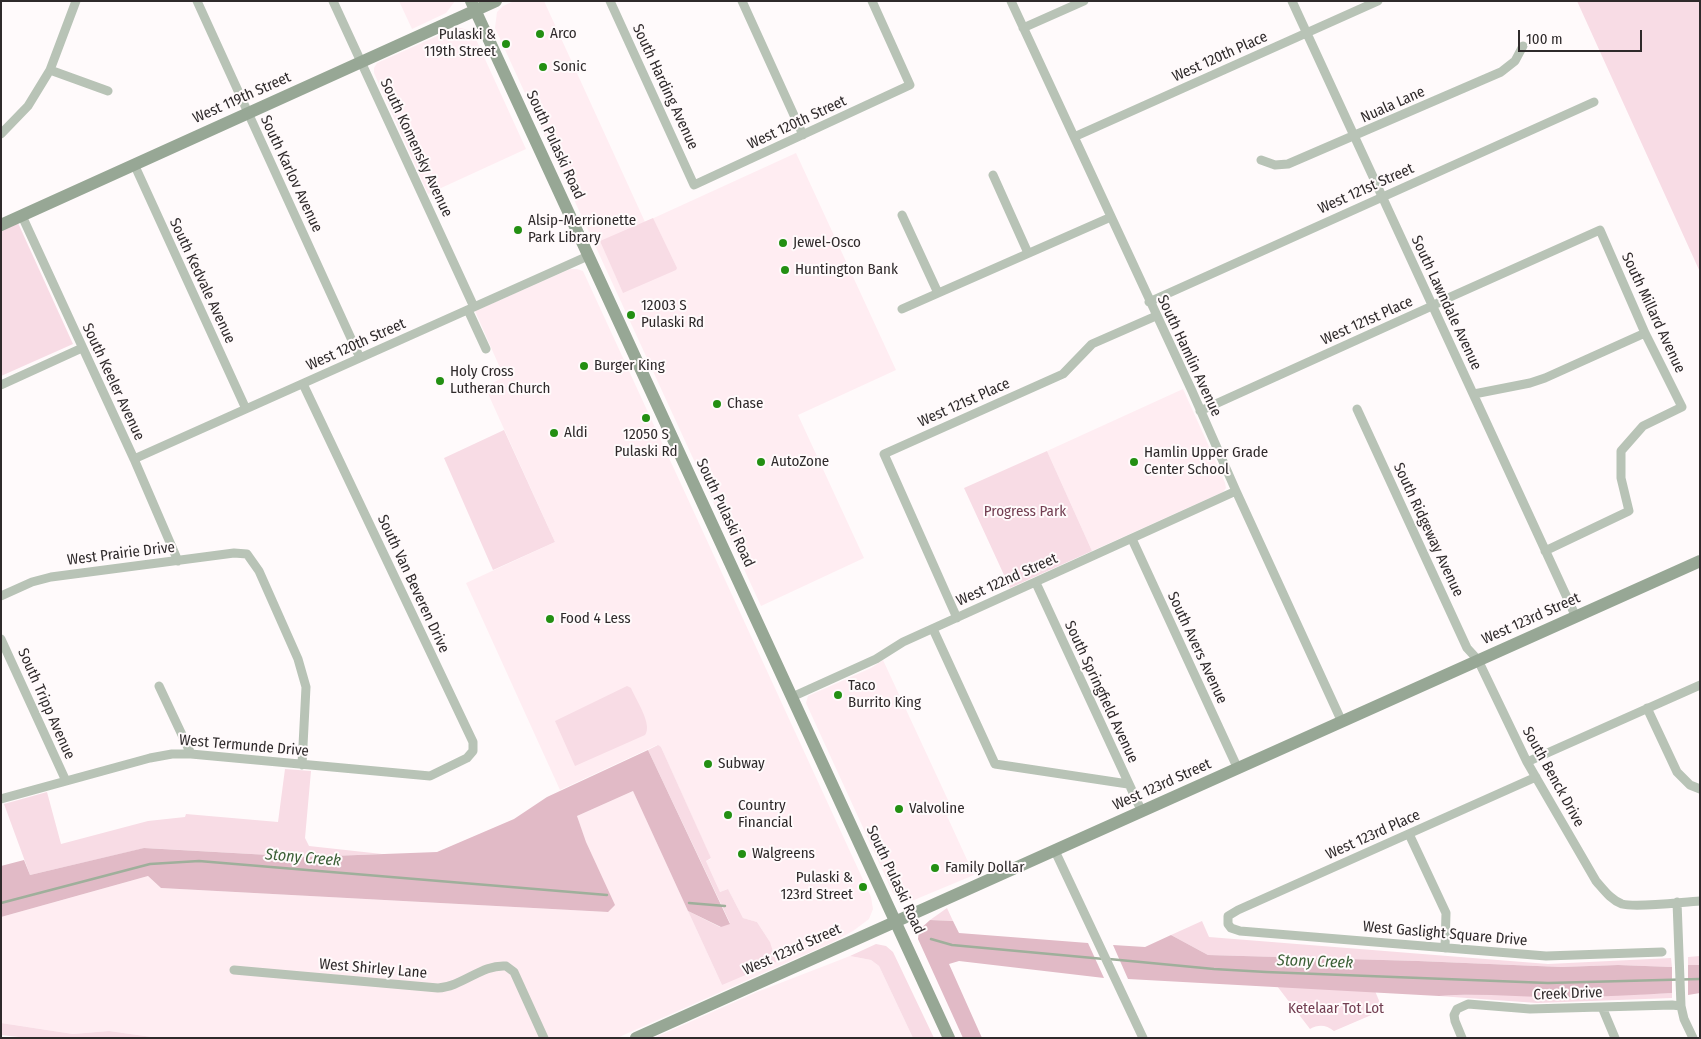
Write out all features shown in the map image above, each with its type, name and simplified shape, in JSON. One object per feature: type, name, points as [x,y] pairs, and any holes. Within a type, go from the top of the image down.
[{"type":"street","name":"South Karlov Avenue","points":[[197,1],[360,358]]},
{"type":"street","name":"South Komensky Avenue","points":[[333,1],[471,308],[486,349]]},
{"type":"street","name":"West 119th Street","points":[[1,225],[362,63],[473,6],[496,1]]},
{"type":"street","name":"South Harding Avenue","points":[[610,1],[694,185]]},
{"type":"street","points":[[742,1],[803,135]]},
{"type":"street","name":"West 120th Street","points":[[694,185],[910,85],[872,1]]},
{"type":"street","name":"South Hamlin Avenue","points":[[1011,1],[1342,722]]},
{"type":"street","points":[[1023,28],[1084,1]]},
{"type":"street","name":"South Lawndale Avenue","points":[[1292,1],[1576,617]]},
{"type":"street","name":"West 120th Place","points":[[1074,137],[1378,1]]},
{"type":"street","points":[[1,133],[28,106],[50,70],[71,3]]},
{"type":"street","name":"South Pulaski Road","points":[[473,6],[949,1038]]},
{"type":"street","name":"Nuala Lane","points":[[1261,160],[1275,165],[1288,164],[1355,137],[1501,72],[1515,60],[1523,46]]},
{"type":"street","points":[[50,70],[108,92]]},
{"type":"street","name":"West 121st Street","points":[[1149,302],[1594,102]]},
{"type":"street","name":"South Kedvale Avenue","points":[[134,164],[246,409]]},
{"type":"street","points":[[993,175],[1028,252]]},
{"type":"street","points":[[902,215],[938,292]]},
{"type":"street","name":"South Keeler Avenue","points":[[22,216],[134,459],[178,561]]},
{"type":"street","points":[[902,309],[1111,217]]},
{"type":"street","name":"West 121st Place","points":[[1200,411],[1600,230]]},
{"type":"street","name":"South Millard Avenue","points":[[1545,552],[1629,511],[1621,478],[1620,451],[1643,426],[1682,407],[1645,333],[1600,230]]},
{"type":"street","name":"West 120th Street","points":[[134,459],[588,256]]},
{"type":"street","name":"West 121st Place","points":[[957,618],[884,454],[1063,374],[1092,344],[1156,316]]},
{"type":"street","points":[[1474,394],[1530,383],[1545,378],[1645,333]]},
{"type":"street","points":[[1,384],[82,348]]},
{"type":"street","name":"South Van Beveren Drive","points":[[303,384],[473,742],[473,751],[467,758],[430,776]]},
{"type":"street","name":"South Ridgeway Avenue","points":[[1357,409],[1467,648],[1478,660]]},
{"type":"street","name":"West 122nd Street","points":[[792,697],[876,659],[903,642],[1236,491]]},
{"type":"street","name":"South Avers Avenue","points":[[1132,539],[1238,769]]},
{"type":"street","name":"West Prairie Drive","points":[[1,596],[32,582],[51,577],[234,553],[247,554],[263,579],[298,659],[306,687],[302,765]]},
{"type":"street","name":"West 123rd Street","points":[[636,1038],[1700,561]]},
{"type":"street","name":"South Springfield Avenue","points":[[1036,583],[1142,812]]},
{"type":"street","points":[[933,629],[995,764],[1128,784]]},
{"type":"street","name":"South Tripp Avenue","points":[[1,639],[66,781]]},
{"type":"street","name":"South Benck Drive","points":[[1478,660],[1527,762],[1596,882],[1614,900],[1631,906],[1677,902]]},
{"type":"street","points":[[1527,762],[1700,685]]},
{"type":"street","points":[[159,686],[191,754]]},
{"type":"street","points":[[1647,708],[1677,772],[1690,785],[1700,789]]},
{"type":"street","name":"West Termunde Drive","points":[[1,799],[150,758],[172,754],[191,754],[430,776]]},
{"type":"street","name":"West 123rd Place","points":[[1228,924],[1228,916],[1238,910],[1536,777]]},
{"type":"street","points":[[1409,834],[1446,913],[1445,948]]},
{"type":"street","points":[[1055,851],[1143,1038]]},
{"type":"street","points":[[1693,1038],[1681,1006],[1677,902],[1700,901]]},
{"type":"street","name":"West Gaslight Square Drive","points":[[1228,924],[1231,928],[1240,930],[1546,956],[1662,952]]},
{"type":"street","name":"West Shirley Lane","points":[[234,970],[438,988],[450,986],[492,967],[506,966],[514,972],[544,1038]]},
{"type":"street","name":"Creek Drive","points":[[1462,1038],[1454,1015],[1457,1009],[1468,1004],[1530,1010],[1681,1006]]},
{"type":"street","points":[[1602,1007],[1615,1038]]},
{"type":"shaded area","points":[[399,1],[455,1],[446,13],[412,29]]},
{"type":"shaded area","points":[[514,1],[544,1],[645,222],[796,153],[896,370],[798,415],[864,558],[761,606],[495,28],[497,12],[503,6]]},
{"type":"shaded area","points":[[455,28],[468,30],[474,35],[526,149],[428,194],[374,73],[374,68],[377,63]]},
{"type":"shaded area","points":[[570,269],[583,271],[871,897],[873,909],[869,919],[853,931],[831,943],[617,1038],[159,1038],[109,1031],[73,1034],[1,1023],[1,917],[148,876],[161,888],[608,912],[577,816],[633,791],[722,985],[770,942],[757,922],[743,918],[728,889],[720,892],[706,861],[711,859],[661,747],[657,745],[560,790],[466,583],[555,542],[485,387],[504,377],[475,311]]},
{"type":"shaded area","name":"Hamlin Upper Grade Center School","points":[[1183,389],[1226,488],[1223,492],[1092,551],[1047,451]]},
{"type":"shaded area","points":[[883,660],[954,813],[947,816],[974,875],[914,900],[907,901],[900,899],[893,893],[806,703],[808,696],[871,668]]},
{"type":"shaded area","points":[[648,750],[730,924],[721,927],[688,911],[633,791],[577,816],[586,842],[615,905],[608,912],[161,888],[148,876],[1,917],[1,866],[24,860],[30,875],[144,848],[305,857],[437,852],[514,819],[547,797]]},
{"type":"shaded area","points":[[930,920],[953,921],[959,933],[1088,943],[1104,978],[959,961],[949,964],[982,1038],[963,1038],[918,939],[919,930]]},
{"type":"shaded area","points":[[1171,935],[1208,955],[1561,967],[1618,965],[1672,967],[1672,993],[1578,997],[1439,996],[1128,979],[1113,945],[1145,947]]},
{"type":"shaded area","points":[[850,956],[871,960],[879,966],[913,1038],[654,1038],[757,992]]},
{"type":"shaded area","points":[[1688,965],[1700,965],[1700,993],[1688,995]]},
{"type":"green space","points":[[1577,1],[1700,1],[1700,272]]},
{"type":"green space","points":[[653,218],[677,268],[623,293],[600,241]]},
{"type":"green space","points":[[18,223],[73,344],[1,376],[1,231]]},
{"type":"green space","points":[[504,430],[555,542],[493,570],[444,458]]},
{"type":"green space","name":"Progress Park","points":[[1047,451],[1092,551],[1010,588],[964,488]]},
{"type":"green space","points":[[627,686],[631,688],[645,719],[647,731],[645,735],[575,766],[555,721]]},
{"type":"green space","points":[[658,745],[661,747],[711,858],[706,861],[720,892],[728,889],[743,918],[757,922],[770,942],[776,962],[722,985],[688,911],[720,927],[730,923],[648,750]]},
{"type":"green space","points":[[285,769],[311,771],[305,838],[309,846],[382,854],[305,857],[145,848],[30,875],[4,804],[47,792],[61,844],[148,821],[185,817],[186,814],[278,822]]},
{"type":"green space","points":[[947,908],[953,921],[930,920]]},
{"type":"green space","points":[[1202,921],[1209,937],[1548,964],[1671,958],[1672,967],[1618,965],[1561,967],[1208,955],[1171,935]]},
{"type":"green space","points":[[876,944],[886,946],[893,952],[934,1038],[913,1038],[879,966],[871,960],[850,956]]},
{"type":"green space","points":[[1700,956],[1700,965],[1688,965],[1688,957]]},
{"type":"green space","name":"Ketelaar Tot Lot","points":[[1277,986],[1375,991],[1383,1010],[1334,1031],[1322,1026],[1310,1029]]},
{"type":"green space","points":[[1672,993],[1672,998],[1537,1003],[1439,996],[1475,994],[1592,996]]},
{"type":"green space","points":[[1,1023],[73,1034],[109,1031],[159,1038],[28,1038],[1,1035]]},
{"type":"waterway","name":"Stony Creek","points":[[1,903],[150,864],[199,861],[607,895]]},
{"type":"waterway","name":"Stony Creek","points":[[689,903],[725,906]]},
{"type":"waterway","name":"Stony Creek","points":[[931,939],[952,945],[1104,959]]},
{"type":"waterway","name":"Stony Creek","points":[[1109,959],[1266,972],[1548,983],[1700,979]]},
{"type":"place","name":"Arco","points":[[540,34]]},
{"type":"place","name":"Pulaski & 119th Street","points":[[506,44]]},
{"type":"place","name":"Sonic","points":[[543,67]]},
{"type":"place","name":"Alsip-Merrionette Park Library","points":[[518,230]]},
{"type":"place","name":"Jewel-Osco","points":[[783,243]]},
{"type":"place","name":"Huntington Bank","points":[[785,270]]},
{"type":"place","name":"12003 S Pulaski Rd","points":[[631,315]]},
{"type":"place","name":"Burger King","points":[[584,366]]},
{"type":"place","name":"Holy Cross Lutheran Church","points":[[440,381]]},
{"type":"place","name":"Chase","points":[[717,404]]},
{"type":"place","name":"12050 S Pulaski Rd","points":[[646,418]]},
{"type":"place","name":"Aldi","points":[[554,433]]},
{"type":"place","name":"AutoZone","points":[[761,462]]},
{"type":"place","name":"Hamlin Upper Grade Center School","points":[[1134,462]]},
{"type":"place","name":"Food 4 Less","points":[[550,619]]},
{"type":"place","name":"Taco Burrito King","points":[[838,695]]},
{"type":"place","name":"Subway","points":[[708,764]]},
{"type":"place","name":"Valvoline","points":[[899,809]]},
{"type":"place","name":"Country Financial","points":[[728,815]]},
{"type":"place","name":"Walgreens","points":[[742,854]]},
{"type":"place","name":"Family Dollar","points":[[935,868]]},
{"type":"place","name":"Pulaski & 123rd Street","points":[[863,887]]}]
